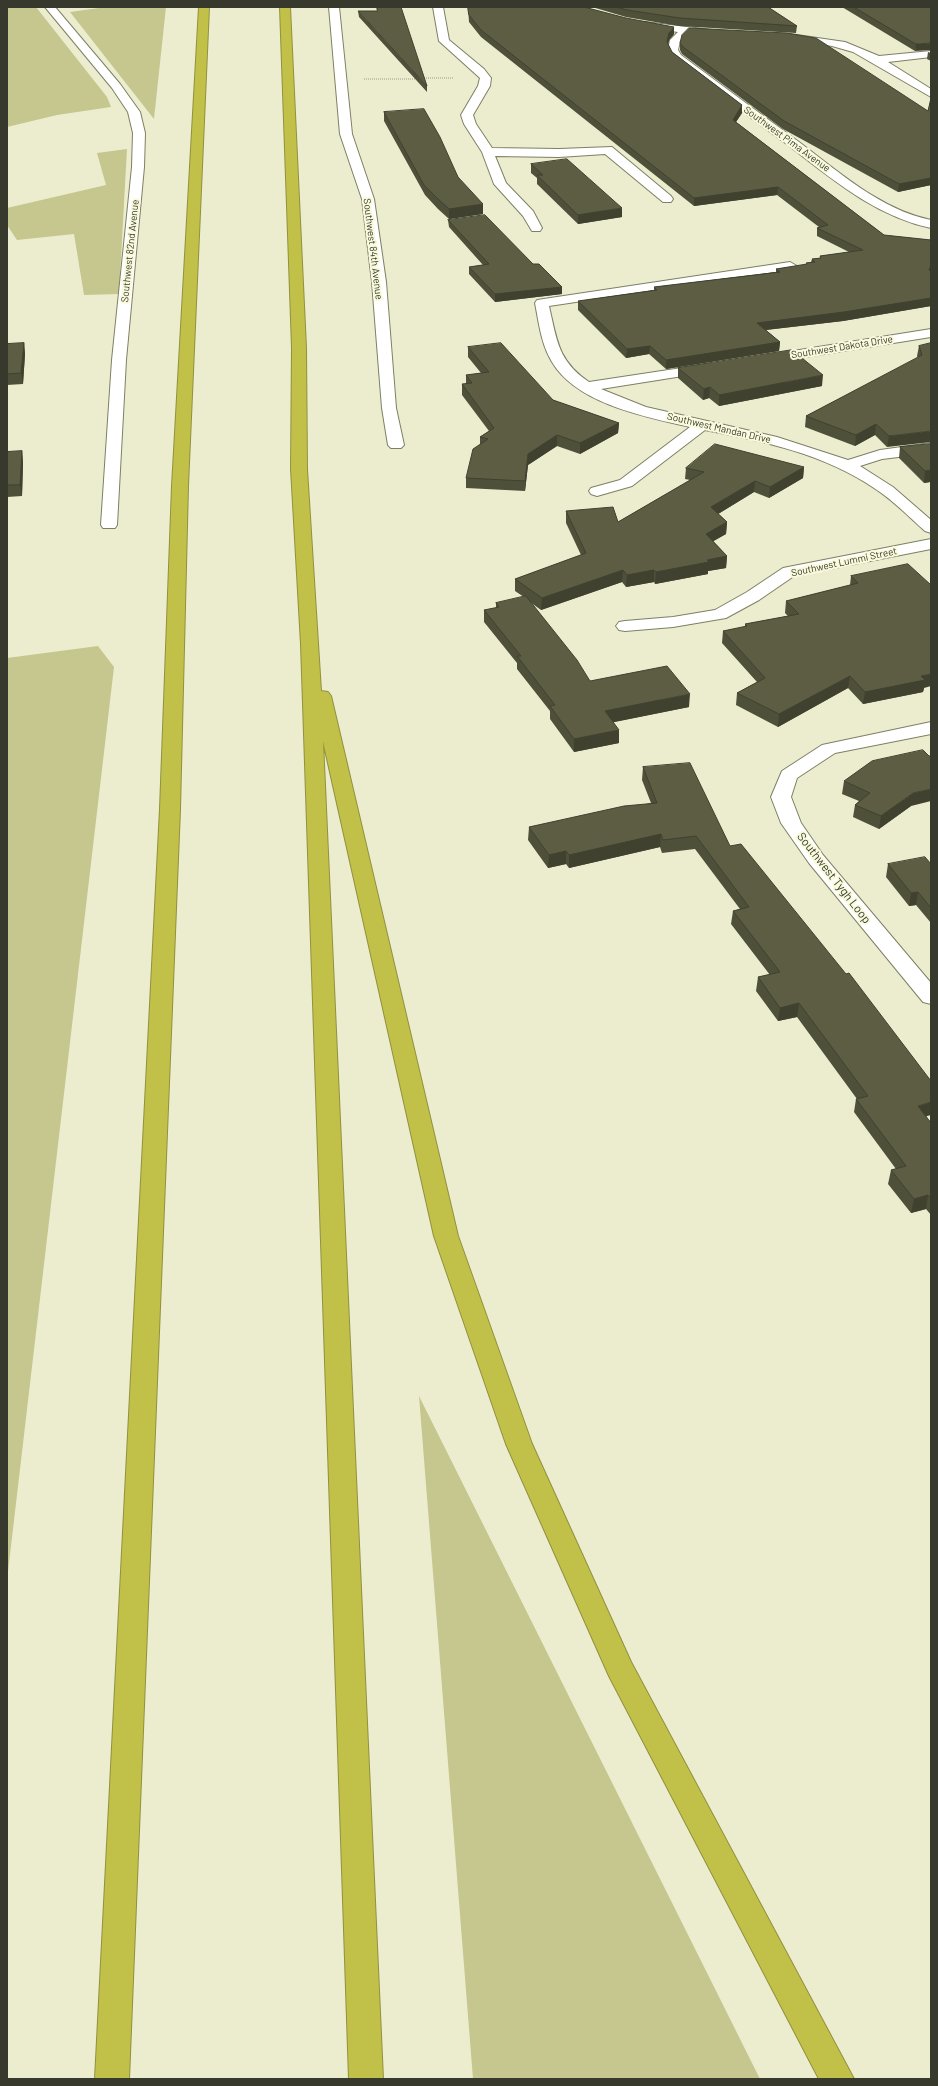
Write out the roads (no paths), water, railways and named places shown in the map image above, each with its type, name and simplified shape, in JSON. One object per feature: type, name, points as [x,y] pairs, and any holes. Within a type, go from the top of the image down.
[{"type":"highway","points":[[112,2079],[169,817],[181,470],[204,7]]},
{"type":"highway","points":[[285,7],[299,348],[300,469],[310,644],[366,2079]]},
{"type":"highway","points":[[310,644],[446,1236],[519,1444],[619,1667],[837,2079]]},
{"type":"street","name":"Southwest 82nd Avenue","points":[[50,7],[116,86],[134,112],[139,133],[138,167],[119,360],[109,525]]},
{"type":"street","name":"Southwest 84th Avenue","points":[[334,7],[346,134],[368,199],[378,282],[389,408],[396,445]]},
{"type":"street","points":[[438,7],[444,42],[480,70],[486,78],[484,86],[467,115],[470,124],[488,152],[500,184],[530,214],[536,228]]},
{"type":"street","points":[[632,22],[685,31],[730,34]]},
{"type":"street","name":"Southwest Pima Avenue","points":[[685,31],[675,40],[673,50],[677,57],[835,175],[888,210],[912,220],[931,224]]},
{"type":"street","points":[[781,36],[837,44],[856,50],[876,60],[931,94]]},
{"type":"street","points":[[876,60],[931,54]]},
{"type":"street","points":[[488,152],[559,153],[608,150],[667,199]]},
{"type":"street","name":"Southwest Mandan Drive","points":[[790,266],[542,303],[554,355],[571,376],[587,387],[621,404],[772,440],[827,457],[879,484],[923,513],[931,528]]},
{"type":"street","name":"Southwest Dakota Drive","points":[[752,361],[931,333]]},
{"type":"street","points":[[587,387],[721,366]]},
{"type":"street","points":[[597,491],[626,483],[645,470],[703,424]]},
{"type":"street","points":[[846,466],[880,455],[931,448]]},
{"type":"street","name":"Southwest Lummi Street","points":[[625,626],[673,622],[720,614],[753,596],[789,572],[931,544]]},
{"type":"street","name":"Southwest Tygh Loop","points":[[931,728],[829,749],[789,775],[781,797],[791,823],[816,859],[931,997]]}]
